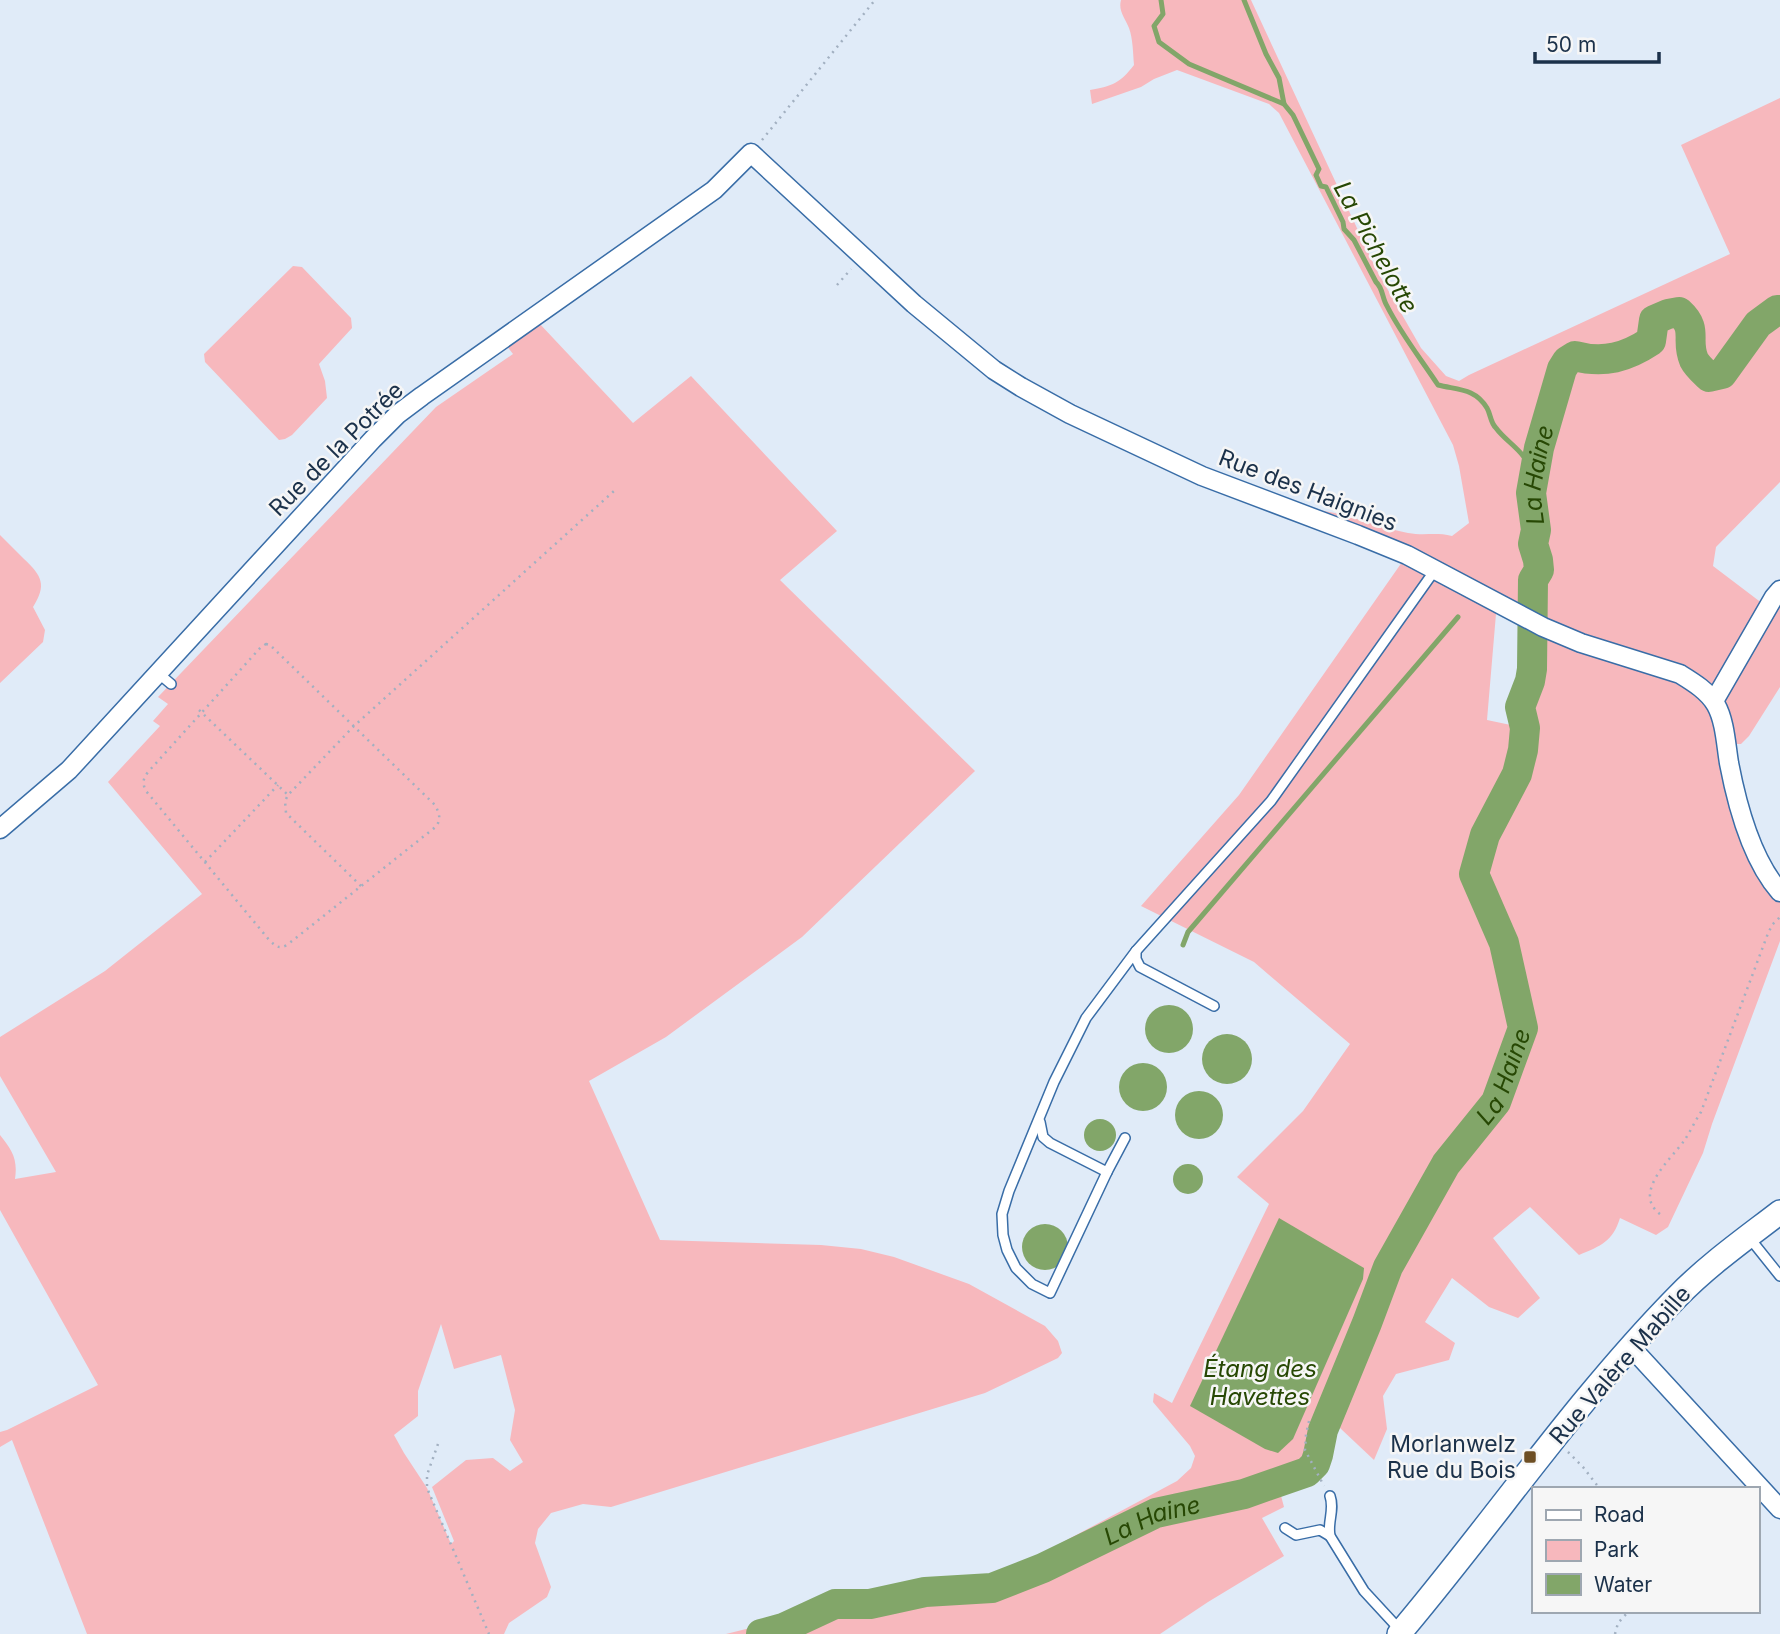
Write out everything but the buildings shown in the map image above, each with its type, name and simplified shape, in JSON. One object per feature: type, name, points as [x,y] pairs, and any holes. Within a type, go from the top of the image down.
[{"type":"street","name":"Rue des Haignies","points":[[751,153],[914,304],[994,370],[1070,414],[1202,476],[1407,555],[1543,627],[1581,643],[1680,674],[1694,682],[1714,701]]},
{"type":"street","name":"Rue de la Potrée","points":[[0,829],[69,769],[164,678],[373,439],[398,414],[714,190],[751,153]]},
{"type":"street","points":[[1780,590],[1714,701],[1720,714],[1741,818],[1769,879],[1780,892]]},
{"type":"street","name":"Rue Valère Mabille","points":[[1400,1633],[1607,1373],[1678,1295],[1780,1212]]},
{"type":"street","points":[[1631,1347],[1780,1509]]},
{"type":"lane","points":[[1125,1138],[1050,1293],[1032,1284],[1016,1268],[1006,1250],[1002,1214],[1054,1082],[1086,1018],[1136,951],[1271,801],[1435,570]]},
{"type":"lane","points":[[1136,951],[1136,960],[1140,967],[1214,1006]]},
{"type":"lane","points":[[1040,1119],[1043,1138],[1049,1143],[1107,1172]]},
{"type":"lane","points":[[1748,1236],[1780,1276]]},
{"type":"lane","points":[[1330,1496],[1333,1504],[1330,1536],[1364,1591],[1400,1633]]},
{"type":"lane","points":[[1285,1528],[1296,1535],[1320,1530],[1330,1536]]},
{"type":"path","points":[[751,153],[875,0]]},
{"type":"path","points":[[836,285],[863,257]]},
{"type":"path","points":[[361,886],[286,813],[285,802],[288,795],[354,726],[614,491]]},
{"type":"path","points":[[270,645],[435,805],[439,812],[438,825],[287,945],[276,947],[143,785],[143,779],[148,772],[200,712],[261,646],[270,645]]},
{"type":"path","points":[[200,712],[288,795]]},
{"type":"path","points":[[205,862],[278,785]]},
{"type":"path","points":[[1660,1214],[1650,1202],[1651,1189],[1701,1112],[1767,936],[1780,917]]},
{"type":"path","points":[[1309,1421],[1305,1450],[1330,1496]]},
{"type":"path","points":[[1555,1439],[1598,1487]]},
{"type":"path","points":[[438,1444],[427,1475],[427,1488],[489,1634]]},
{"type":"path","points":[[1615,1634],[1618,1623],[1627,1613]]},
{"type":"green space","points":[[1121,0],[1251,0],[1376,269],[1421,348],[1446,376],[1459,381],[1730,254],[1681,145],[1780,98],[1780,482],[1716,547],[1713,566],[1775,613],[1780,600],[1780,687],[1741,744],[1730,744],[1711,691],[1582,638],[1304,509],[1331,512],[1414,534],[1452,536],[1469,523],[1453,445],[1279,113],[1269,104],[1177,70],[1141,87],[1092,104],[1090,90],[1115,83],[1134,65],[1131,37],[1121,11]]},
{"type":"green space","points":[[293,266],[302,267],[351,318],[352,328],[319,364],[327,398],[292,435],[279,440],[205,362],[204,354]]},
{"type":"green space","points":[[538,322],[633,423],[691,376],[837,531],[780,580],[975,771],[802,937],[666,1037],[589,1081],[660,1240],[821,1245],[861,1249],[894,1257],[969,1284],[1045,1326],[1058,1341],[1062,1353],[1058,1358],[985,1393],[611,1507],[583,1504],[551,1513],[538,1529],[535,1543],[551,1587],[547,1597],[509,1623],[504,1634],[87,1634],[12,1440],[0,1447],[0,1432],[98,1385],[0,1210],[0,1135],[13,1155],[15,1179],[56,1172],[0,1076],[0,1037],[105,971],[202,894],[108,782],[160,726],[153,721],[168,704],[158,697],[436,407],[513,354],[506,345]],"holes":[[[441,1324],[454,1369],[501,1355],[515,1410],[510,1440],[523,1462],[510,1471],[493,1458],[466,1460],[432,1487],[454,1541],[451,1544],[427,1488],[394,1435],[418,1416],[418,1391]]]},
{"type":"green space","points":[[0,535],[38,576],[41,587],[33,607],[45,630],[43,642],[0,683]]},
{"type":"green space","points":[[1407,555],[1497,602],[1487,720],[1525,728],[1528,726],[1523,708],[1536,668],[1537,630],[1581,643],[1708,694],[1733,786],[1780,899],[1780,941],[1703,1153],[1668,1227],[1656,1235],[1620,1218],[1614,1232],[1605,1242],[1579,1255],[1530,1207],[1493,1238],[1540,1298],[1518,1318],[1489,1307],[1452,1278],[1425,1322],[1455,1343],[1449,1360],[1396,1374],[1383,1396],[1387,1429],[1374,1460],[1340,1428],[1307,1462],[1276,1477],[1284,1507],[1262,1518],[1284,1556],[1160,1634],[726,1634],[802,1615],[840,1596],[981,1581],[1022,1564],[1177,1481],[1191,1468],[1195,1456],[1190,1446],[1153,1402],[1154,1393],[1172,1403],[1269,1204],[1237,1177],[1303,1111],[1350,1044],[1254,962],[1141,906],[1239,795]]},
{"type":"water","points":[[1169,1005],[1186,1012],[1193,1029],[1186,1046],[1169,1053],[1152,1046],[1145,1029],[1152,1012]]},
{"type":"water","points":[[1227,1034],[1245,1041],[1252,1059],[1245,1077],[1227,1084],[1209,1077],[1202,1059],[1209,1041]]},
{"type":"water","points":[[1143,1063],[1160,1070],[1167,1087],[1160,1104],[1143,1111],[1126,1104],[1119,1087],[1126,1070]]},
{"type":"water","points":[[1199,1091],[1216,1098],[1223,1115],[1216,1132],[1199,1139],[1182,1132],[1175,1115],[1182,1098]]},
{"type":"water","points":[[1100,1119],[1111,1124],[1116,1135],[1111,1146],[1100,1151],[1089,1146],[1084,1135],[1089,1124]]},
{"type":"water","points":[[1188,1164],[1194,1165],[1202,1173],[1202,1185],[1194,1193],[1188,1194],[1182,1193],[1174,1185],[1173,1179],[1174,1173],[1182,1165]]},
{"type":"water","name":"Étang des Havettes","points":[[1279,1218],[1364,1268],[1363,1279],[1293,1439],[1278,1453],[1265,1449],[1190,1406]]},
{"type":"water","points":[[1045,1224],[1061,1231],[1068,1247],[1061,1263],[1045,1270],[1029,1263],[1022,1247],[1029,1231]]},
{"type":"waterway","points":[[1161,0],[1163,14],[1154,26],[1159,42],[1189,64],[1284,104]]},
{"type":"waterway","name":"La Pichelotte","points":[[1244,0],[1279,78],[1284,104],[1293,115],[1319,169],[1316,175],[1321,186],[1326,187],[1344,229],[1354,240],[1405,336],[1438,385],[1466,391],[1477,397],[1487,408],[1493,423],[1503,436],[1524,457],[1537,458]]},
{"type":"waterway","name":"La Haine","points":[[761,1634],[783,1628],[835,1604],[870,1604],[925,1592],[992,1588],[1043,1568],[1156,1513],[1244,1494],[1307,1472],[1315,1464],[1323,1430],[1388,1267],[1446,1164],[1496,1102],[1523,1028],[1504,943],[1474,874],[1485,835],[1517,774],[1523,750],[1525,728],[1520,707],[1532,669],[1533,580],[1539,570],[1533,544],[1536,530],[1531,493],[1539,448],[1562,369],[1567,361],[1575,356],[1605,359],[1633,351],[1651,341],[1654,320],[1679,312],[1689,324],[1695,362],[1709,377],[1722,374],[1758,324],[1780,310]]},
{"type":"waterway","points":[[1183,945],[1188,932],[1458,617]]},
{"type":"place","name":"Morlanwelz Rue du Bois","points":[[1530,1457]]}]
